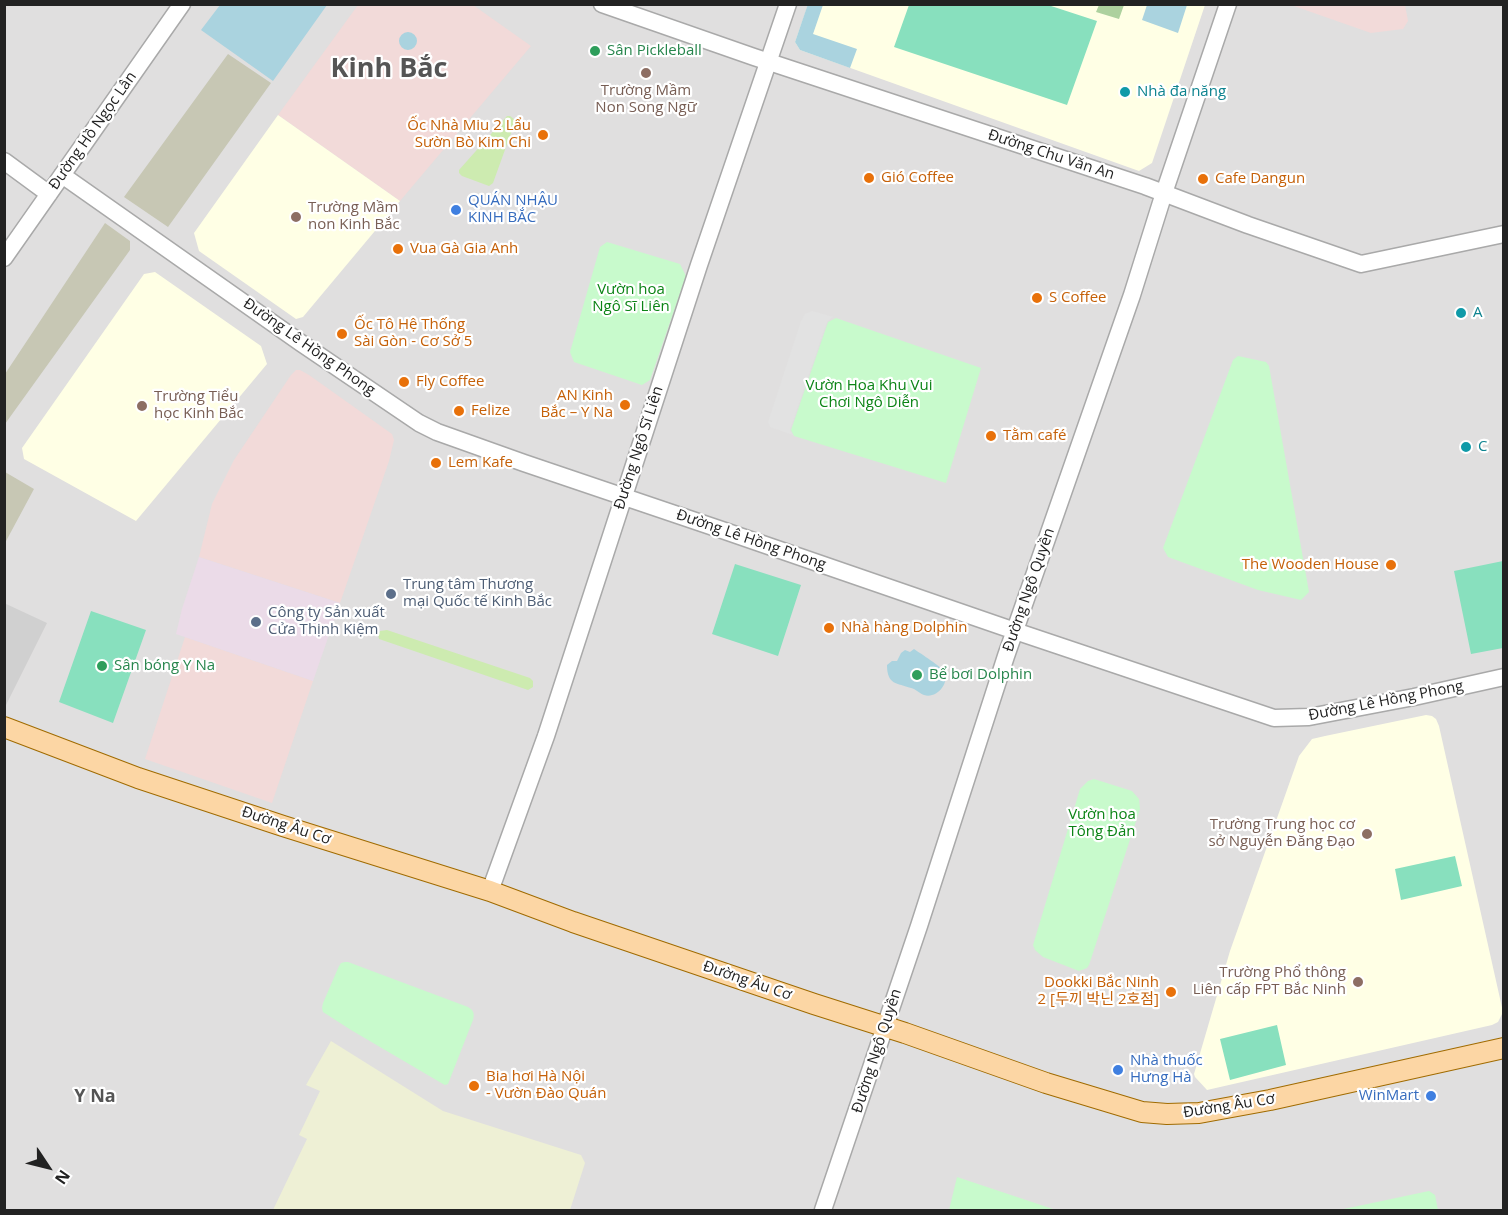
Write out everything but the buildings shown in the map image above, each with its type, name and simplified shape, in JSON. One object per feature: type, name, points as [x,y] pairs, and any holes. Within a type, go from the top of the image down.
[{"type":"main road","name":"Đường Âu Cơ","points":[[4,727],[148,781],[490,891],[573,922],[1046,1083],[1142,1112],[1199,1113],[1270,1100],[1503,1048]]},
{"type":"street","name":"Đường Hồ Ngọc Lân","points":[[4,258],[182,4]]},
{"type":"street","name":"Đường Chu Văn An","points":[[602,4],[1071,161],[1361,264],[1503,234]]},
{"type":"street","name":"Đường Ngô Sĩ Liên","points":[[490,891],[546,736],[699,265],[788,4]]},
{"type":"street","name":"Đường Ngô Quyền","points":[[823,1210],[1015,631],[1132,295],[1228,4]]},
{"type":"street","points":[[4,161],[49,194]]},
{"type":"street","name":"Đường Lê Hồng Phong","points":[[62,175],[419,423],[437,432],[623,497],[1274,717],[1309,717],[1503,677]]},
{"type":"shaded area","points":[[5,5],[1503,5],[1503,1210],[5,1210]]},
{"type":"shaded area","points":[[358,5],[473,5],[531,46],[400,201],[278,115]]},
{"type":"shaded area","points":[[808,5],[1205,5],[1152,163],[1139,171],[800,50],[795,42]]},
{"type":"shaded area","points":[[1291,5],[1405,5],[1408,21],[1403,29],[1371,33]]},
{"type":"shaded area","points":[[228,54],[271,83],[168,227],[124,197]]},
{"type":"shaded area","name":"Trường Mầm non Kinh Bắc","points":[[278,115],[400,201],[303,317],[296,319],[199,251],[194,233]]},
{"type":"shaded area","points":[[105,223],[130,241],[130,250],[5,424],[5,374]]},
{"type":"shaded area","name":"Trường Tiểu học Kinh Bắc","points":[[155,272],[261,346],[267,364],[136,521],[24,459],[22,448],[144,274]]},
{"type":"shaded area","points":[[812,311],[833,317],[827,322],[790,430],[793,435],[770,427],[768,422],[801,321],[805,314]]},
{"type":"shaded area","points":[[296,370],[309,375],[392,434],[394,440],[389,461],[340,603],[199,557],[212,504],[234,460]]},
{"type":"shaded area","points":[[5,472],[34,489],[5,543]]},
{"type":"shaded area","name":"Công ty Sản xuất Cửa Thịnh Kiệm","points":[[199,557],[340,603],[313,681],[176,634]]},
{"type":"shaded area","points":[[4,603],[47,623],[6,705],[4,704]]},
{"type":"shaded area","points":[[185,637],[313,681],[272,803],[145,759]]},
{"type":"shaded area","points":[[1426,715],[1436,719],[1439,726],[1503,1012],[1498,1022],[1207,1090],[1194,1074],[1230,951],[1299,756],[1312,739]]},
{"type":"shaded area","points":[[331,1041],[443,1111],[581,1155],[585,1163],[570,1210],[273,1210],[307,1139],[299,1135],[320,1091],[306,1085]]},
{"type":"green space","points":[[909,5],[1048,5],[1097,21],[1067,105],[894,47]]},
{"type":"green space","points":[[1099,5],[1124,5],[1119,19],[1096,12]]},
{"type":"green space","points":[[507,116],[515,122],[493,183],[489,186],[462,176],[459,170]]},
{"type":"green space","name":"Vườn hoa Ngô Sĩ Liên","points":[[607,242],[680,264],[686,276],[650,380],[642,385],[574,362],[570,352],[600,247]]},
{"type":"green space","name":"Vườn Hoa Khu Vui Chơi Ngô Diễn","points":[[836,318],[981,368],[946,483],[794,436],[791,430],[828,322]]},
{"type":"green space","points":[[1238,356],[1266,362],[1269,366],[1309,592],[1301,600],[1258,590],[1168,557],[1163,548],[1233,360]]},
{"type":"green space","points":[[1503,561],[1503,648],[1471,654],[1454,571]]},
{"type":"green space","points":[[735,564],[801,585],[778,656],[712,634]]},
{"type":"green space","name":"Sân bóng Y Na","points":[[91,611],[146,630],[113,723],[59,702]]},
{"type":"green space","points":[[387,630],[530,678],[533,681],[533,687],[528,690],[379,639],[380,631]]},
{"type":"green space","name":"Vườn hoa Tông Đản","points":[[1094,779],[1132,791],[1139,799],[1140,809],[1089,965],[1079,971],[1043,957],[1033,945],[1080,789],[1088,781]]},
{"type":"green space","points":[[1455,856],[1462,886],[1401,900],[1395,869]]},
{"type":"green space","points":[[348,962],[468,1007],[472,1011],[473,1020],[448,1084],[443,1084],[323,1012],[323,1003],[339,966],[341,963]]},
{"type":"green space","points":[[1277,1025],[1286,1065],[1230,1080],[1220,1039]]},
{"type":"green space","points":[[957,1177],[1056,1210],[949,1210]]},
{"type":"green space","points":[[1429,1191],[1435,1195],[1438,1210],[1339,1210]]},
{"type":"water","points":[[808,4],[823,5],[813,34],[857,49],[850,68],[800,50],[795,42]]},
{"type":"water","points":[[220,5],[327,5],[273,81],[201,30]]},
{"type":"water","points":[[1147,5],[1187,5],[1178,33],[1142,20]]},
{"type":"water","points":[[408,32],[414,35],[417,41],[414,47],[408,50],[402,47],[399,41],[402,35]]},
{"type":"water","name":"Bể bơi Dolphin","points":[[914,649],[944,672],[943,686],[933,695],[924,695],[897,684],[891,680],[887,672],[887,665],[892,661],[897,661],[901,653]]},
{"type":"place","name":"Sân Pickleball","points":[[595,51]]},
{"type":"place","name":"Trường Mầm Non Song Ngữ","points":[[646,73]]},
{"type":"place","name":"Nhà đa năng","points":[[1125,92]]},
{"type":"place","name":"Ốc Nhà Miu 2 Lẩu Sườn Bò Kim Chi","points":[[543,135]]},
{"type":"place","name":"Gió Coffee","points":[[869,178]]},
{"type":"place","name":"Cafe Dangun","points":[[1203,179]]},
{"type":"place","name":"QUÁN NHẬU KINH BẮC","points":[[456,210]]},
{"type":"place","name":"Trường Mầm non Kinh Bắc","points":[[296,217]]},
{"type":"place","name":"Vua Gà Gia Anh","points":[[398,249]]},
{"type":"place","name":"S Coffee","points":[[1037,298]]},
{"type":"place","name":"A","points":[[1461,313]]},
{"type":"place","name":"Ốc Tô Hệ Thống Sài Gòn - Cơ Sở 5","points":[[342,334]]},
{"type":"place","name":"Fly Coffee","points":[[404,382]]},
{"type":"place","name":"AN Kinh Bắc – Y Na","points":[[625,405]]},
{"type":"place","name":"Trường Tiểu học Kinh Bắc","points":[[142,406]]},
{"type":"place","name":"Felize","points":[[459,411]]},
{"type":"place","name":"Tằm café","points":[[991,436]]},
{"type":"place","name":"C","points":[[1466,447]]},
{"type":"place","name":"Lem Kafe","points":[[436,463]]},
{"type":"place","name":"The Wooden House","points":[[1391,565]]},
{"type":"place","name":"Trung tâm Thương mại Quốc tế Kinh Bắc","points":[[391,594]]},
{"type":"place","name":"Công ty Sản xuất Cửa Thịnh Kiệm","points":[[256,622]]},
{"type":"place","name":"Nhà hàng Dolphin","points":[[829,628]]},
{"type":"place","name":"Sân bóng Y Na","points":[[102,666]]},
{"type":"place","name":"Bể bơi Dolphin","points":[[917,675]]},
{"type":"place","name":"Trường Trung học cơ sở Nguyễn Đăng Đạo","points":[[1367,834]]},
{"type":"place","name":"Trường Phổ thông Liên cấp FPT Bắc Ninh","points":[[1358,982]]},
{"type":"place","name":"Dookki Bắc Ninh 2 [두끼 박닌 2호점]","points":[[1171,992]]},
{"type":"place","name":"Nhà thuốc Hưng Hà","points":[[1118,1070]]},
{"type":"place","name":"Bia hơi Hà Nội - Vườn Đào Quán","points":[[474,1086]]},
{"type":"place","name":"WinMart","points":[[1431,1096]]},
{"type":"district","name":"Kinh Bắc","points":[[389,69]]},
{"type":"district","name":"Y Na","points":[[95,1097]]}]
